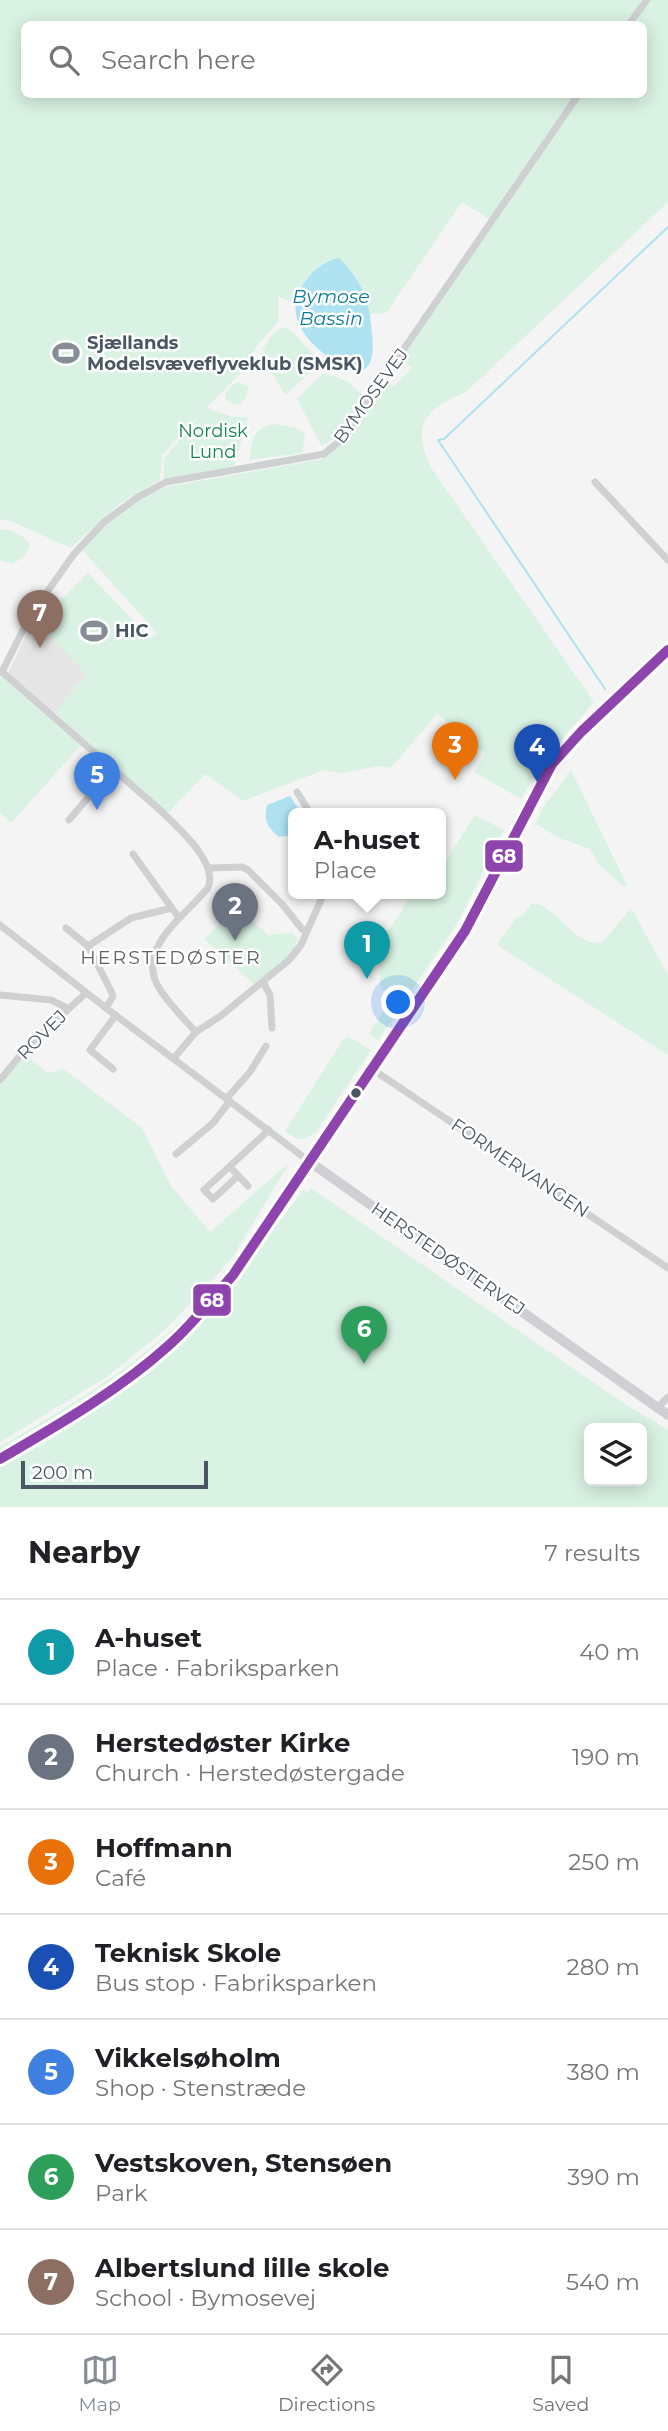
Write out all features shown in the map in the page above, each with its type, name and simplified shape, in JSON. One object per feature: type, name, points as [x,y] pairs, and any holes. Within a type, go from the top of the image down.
[{"type":"street","points":[[631,21],[647,0]]},
{"type":"street","name":"BYMOSEVEJ","points":[[1,671],[30,616],[74,554],[104,522],[138,497],[166,482],[324,454],[342,439],[576,98]]},
{"type":"street","points":[[594,482],[668,560]]},
{"type":"street","points":[[0,1459],[117,1388],[170,1345],[233,1275],[465,931],[552,764],[581,732],[668,650]]},
{"type":"street","points":[[1,671],[179,829],[210,868],[211,881],[208,888],[179,918],[156,947],[153,956],[154,975],[161,992],[195,1032]]},
{"type":"street","points":[[69,820],[112,769]]},
{"type":"street","points":[[298,793],[307,808]]},
{"type":"street","points":[[133,854],[179,918]]},
{"type":"street","points":[[210,868],[242,867],[255,874],[302,929],[307,931]]},
{"type":"street","points":[[174,1058],[195,1032],[222,1015],[289,960],[301,945],[321,899]]},
{"type":"street","points":[[88,946],[131,918],[172,908]]},
{"type":"street","name":"HERSTEDØSTERVEJ","points":[[0,925],[310,1162],[668,1415]]},
{"type":"street","points":[[66,928],[88,946],[113,996],[106,1008]]},
{"type":"street","points":[[263,982],[270,995],[272,1028]]},
{"type":"street","name":"ROVEJ","points":[[0,1080],[27,1047],[86,993]]},
{"type":"street","points":[[0,995],[51,1000],[68,1008]]},
{"type":"street","points":[[113,1069],[90,1050],[116,1015]]},
{"type":"street","points":[[176,1154],[213,1123],[266,1046]]},
{"type":"street","name":"FORMERVANGEN","points":[[372,1069],[668,1268]]},
{"type":"street","points":[[239,1176],[213,1199],[204,1190],[269,1130]]},
{"type":"street","points":[[230,1167],[248,1186]]},
{"type":"street","points":[[658,1407],[668,1397]]},
{"type":"shaded area","points":[[34,618],[86,674],[55,713],[8,673]]},
{"type":"green space","points":[[0,0],[668,0],[668,202],[466,392],[431,413],[422,430],[422,441],[432,469],[594,702],[541,763],[521,799],[474,772],[485,754],[437,714],[391,768],[379,766],[342,773],[324,770],[243,801],[205,774],[168,813],[55,713],[86,674],[38,623],[88,573],[150,638],[157,633],[83,551],[84,546],[140,499],[166,487],[323,459],[384,381],[394,386],[412,368],[400,358],[494,222],[462,202],[386,313],[370,314],[364,292],[299,289],[294,302],[278,297],[279,321],[259,343],[239,375],[206,408],[233,417],[248,417],[234,466],[164,479],[164,459],[205,409],[162,455],[160,480],[118,505],[71,548],[13,522],[0,519]]},
{"type":"green space","name":"Nordisk Lund","points":[[285,327],[296,335],[320,363],[285,395],[266,363],[263,349],[275,333]]},
{"type":"green space","points":[[323,373],[345,380],[361,393],[353,416],[347,424],[334,438],[321,445],[297,399]]},
{"type":"green space","name":"Nordisk Lund","points":[[236,382],[249,386],[245,399],[239,405],[229,402],[225,393]]},
{"type":"green space","name":"Nordisk Lund","points":[[275,424],[296,428],[305,434],[302,453],[249,460],[254,436],[261,429]]},
{"type":"green space","points":[[0,529],[18,533],[30,546],[23,557],[13,564],[0,560]]},
{"type":"green space","points":[[0,675],[81,745],[11,823],[0,813]]},
{"type":"green space","points":[[571,770],[627,885],[624,887],[599,864],[590,849],[559,838],[536,824],[542,809]]},
{"type":"green space","points":[[475,815],[504,830],[458,922],[378,1040],[369,1034],[392,998],[381,989],[380,956],[384,938],[406,899],[446,899],[446,860]]},
{"type":"green space","points":[[532,903],[551,911],[582,938],[602,943],[631,908],[668,975],[668,1055],[497,945],[516,918],[523,915]]},
{"type":"green space","points":[[238,907],[268,935],[291,932],[298,939],[286,959],[254,984],[204,939]]},
{"type":"green space","points":[[349,1037],[371,1050],[315,1133],[303,1139],[293,1137],[285,1131],[343,1040]]},
{"type":"green space","points":[[25,1054],[48,1073],[63,1069],[142,1128],[171,1186],[210,1232],[290,1162],[232,1258],[167,1328],[108,1376],[0,1442],[0,1086]]},
{"type":"green space","points":[[287,1180],[289,1183],[235,1266],[205,1302],[152,1355],[81,1403],[0,1452],[0,1447],[81,1398],[133,1362],[181,1321],[226,1270]]},
{"type":"green space","points":[[311,1188],[625,1404],[668,1430],[668,1507],[0,1507],[0,1465],[117,1395],[180,1343],[229,1287],[304,1190],[307,1193]]},
{"type":"water","name":"Bymose Bassin","points":[[339,258],[352,272],[361,288],[370,314],[372,358],[367,367],[356,372],[344,368],[315,346],[300,327],[297,316],[298,294],[305,282],[320,267]]},
{"type":"water","points":[[290,796],[298,808],[288,808],[288,836],[279,837],[267,823],[267,805]]},
{"type":"waterway","points":[[605,689],[438,440],[444,439],[668,227]]},
{"type":"transit line","name":"68","points":[[0,1459],[87,1407],[129,1378],[168,1346],[202,1312],[233,1275],[465,931],[552,764],[581,732],[668,650]]},
{"type":"place","name":"Sjællands Modelsvæveflyveklub (SMSK)","points":[[66,353]]},
{"type":"place","name":"HIC","points":[[94,631]]},
{"type":"place","name":"Albertslund lille skole","points":[[40,648]]},
{"type":"place","name":"Hoffmann","points":[[455,780]]},
{"type":"place","name":"Teknisk Skole","points":[[537,782]]},
{"type":"place","name":"Vikkelsøholm","points":[[97,810]]},
{"type":"place","name":"Herstedøster Kirke","points":[[235,941]]},
{"type":"place","name":"A-huset","points":[[367,979]]},
{"type":"place","name":"Vestskoven, Stensøen","points":[[364,1364]]},
{"type":"district","name":"HERSTEDØSTER","points":[[171,957]]}]
